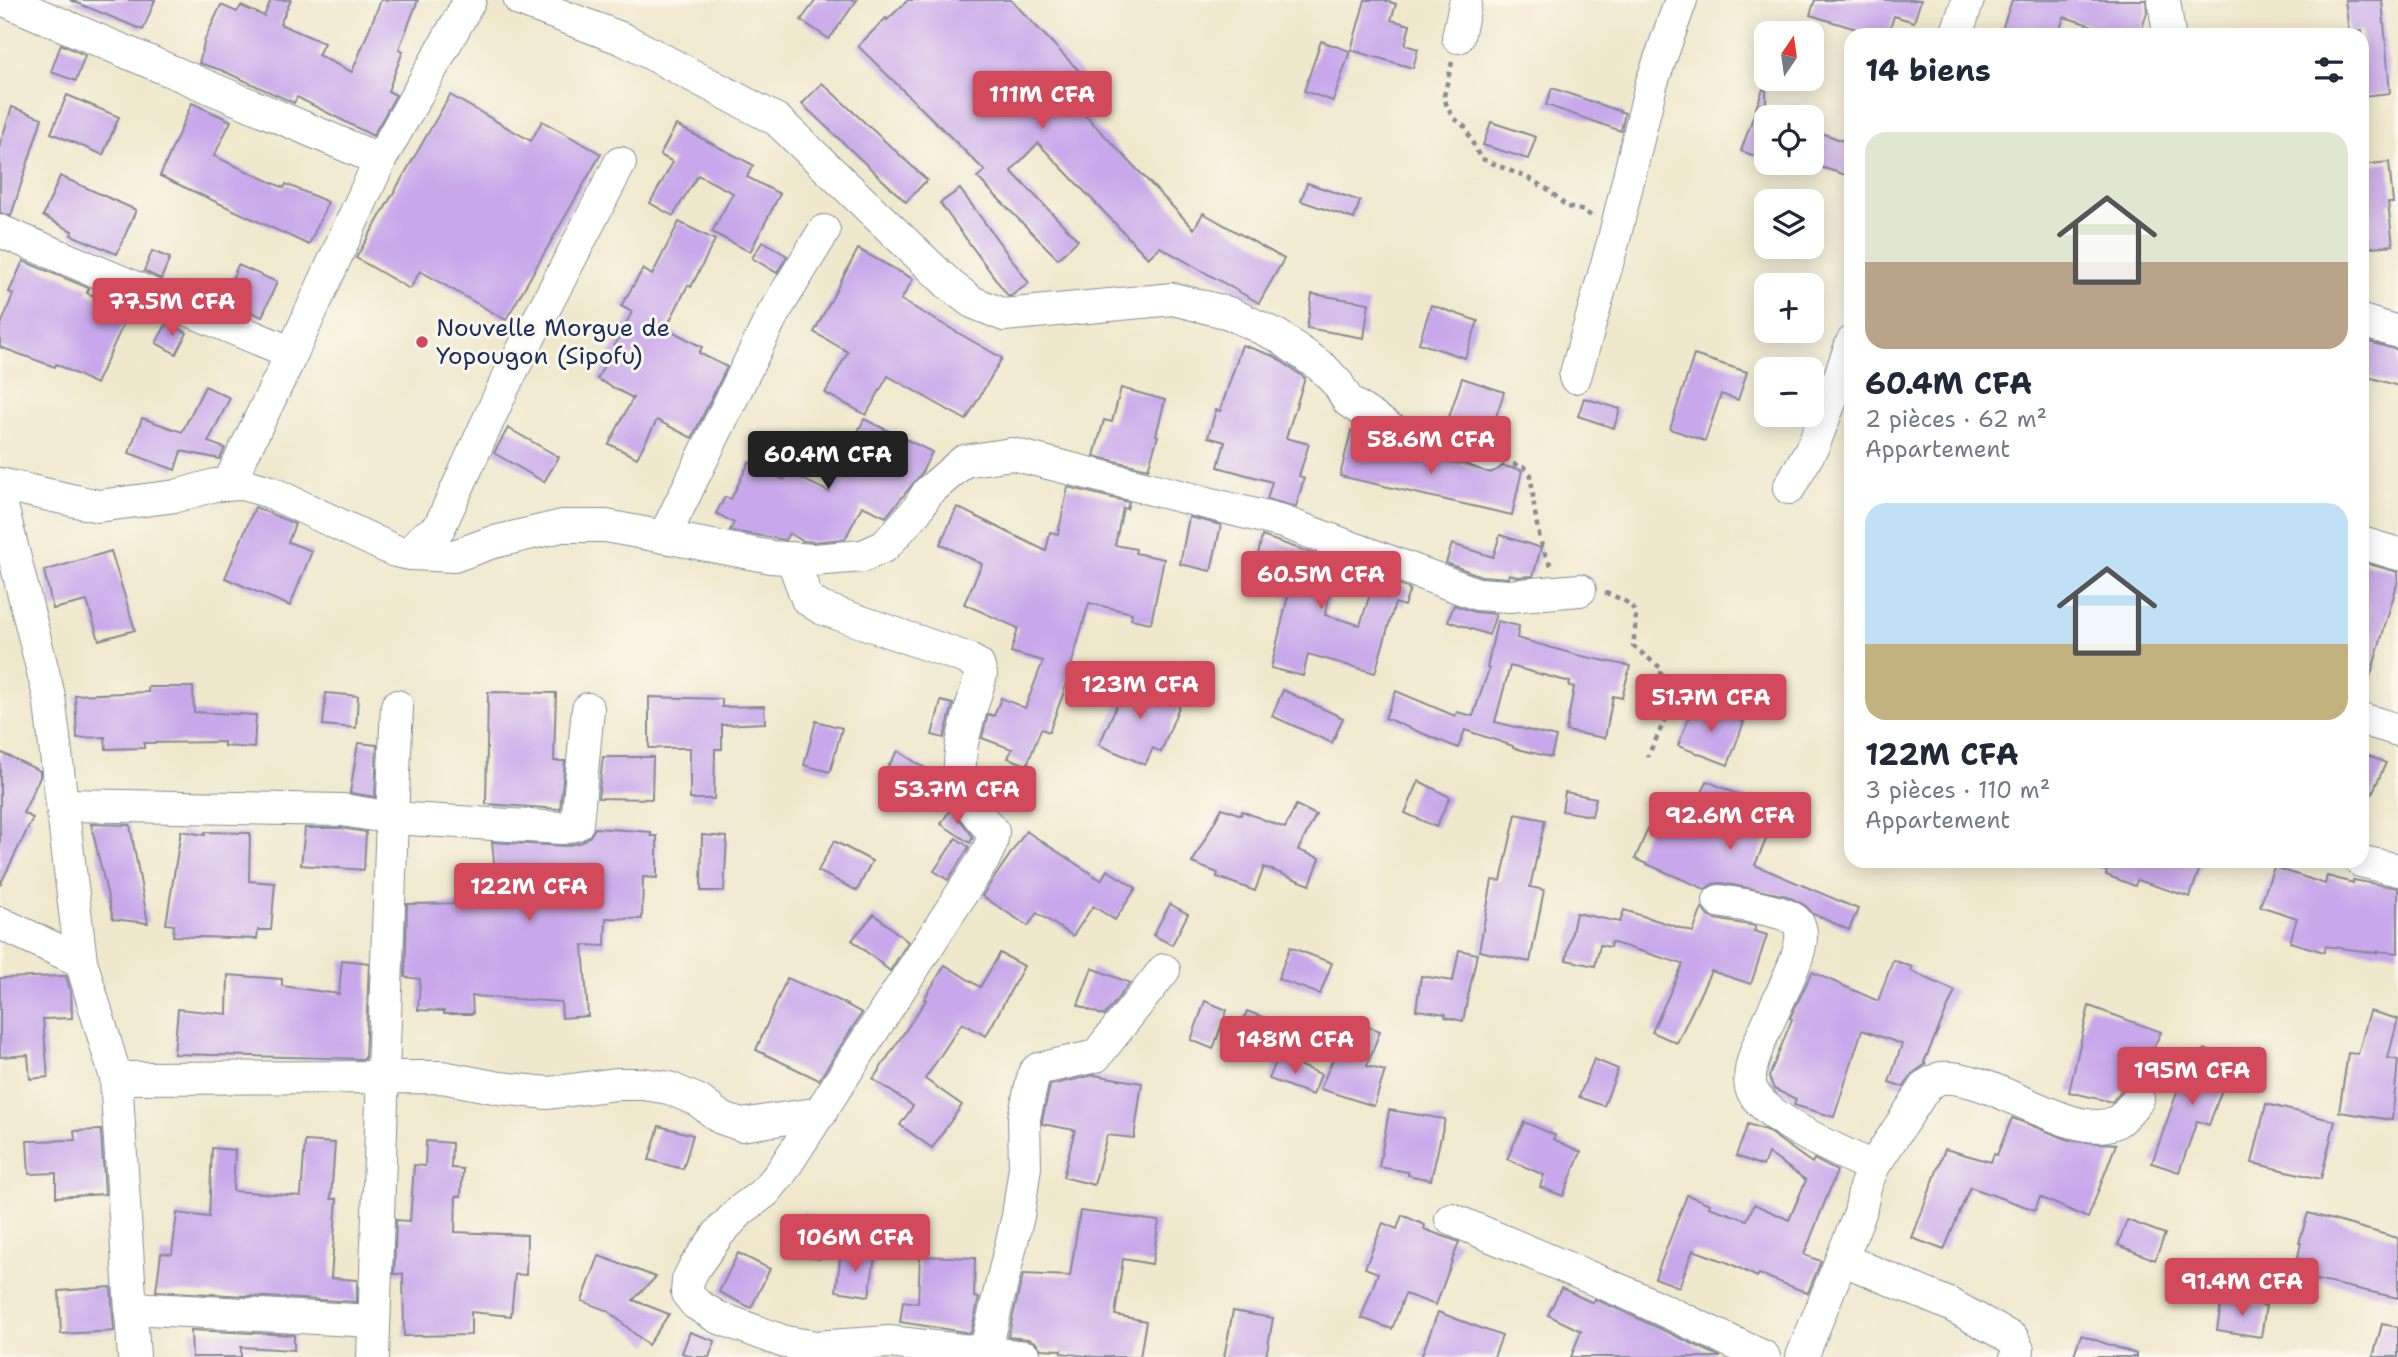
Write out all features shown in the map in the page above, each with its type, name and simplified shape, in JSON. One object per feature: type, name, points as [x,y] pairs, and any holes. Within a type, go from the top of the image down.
[{"type":"street","points":[[4,0],[380,160]]},
{"type":"street","points":[[228,485],[380,160],[470,0]]},
{"type":"street","points":[[520,0],[623,39],[777,120],[918,255],[972,302],[1004,315],[1173,299],[1229,313],[1278,336],[1323,368],[1338,384],[1348,401],[1393,431],[1423,442],[1467,446],[1489,455]]},
{"type":"street","points":[[1458,37],[1466,0]]},
{"type":"street","points":[[1575,377],[1614,239],[1651,85],[1681,0]]},
{"type":"street","points":[[1958,28],[1968,0]]},
{"type":"street","points":[[2164,0],[2168,28]]},
{"type":"street","points":[[411,554],[422,539],[439,528],[505,384],[620,163]]},
{"type":"street","points":[[0,231],[292,353]]},
{"type":"street","points":[[664,537],[773,314],[824,231]]},
{"type":"street","points":[[2369,323],[2398,332]]},
{"type":"street","points":[[1789,488],[1844,381]]},
{"type":"street","points":[[0,484],[98,506],[176,496],[215,485],[243,484],[270,492],[395,551],[411,554],[454,556],[490,542],[562,526],[606,526],[771,557],[813,560],[863,556],[885,546],[917,510],[928,492],[964,461],[1012,454],[1283,522],[1477,594],[1509,596],[1580,590]]},
{"type":"street","points":[[0,499],[49,696],[81,961],[116,1078],[134,1357]]},
{"type":"street","points":[[2369,545],[2398,554]]},
{"type":"street","points":[[792,558],[807,600],[821,608],[966,658],[978,665],[981,674],[963,739],[958,774],[967,797],[993,832],[984,859],[821,1113],[765,1192],[741,1210],[719,1233],[694,1268],[688,1280],[687,1293],[696,1304],[717,1317],[785,1342],[816,1347],[889,1342],[1025,1357]]},
{"type":"street","points":[[373,1357],[397,706]]},
{"type":"street","points":[[64,805],[343,810],[392,818],[562,828],[577,824],[588,709]]},
{"type":"street","points":[[2369,721],[2398,730]]},
{"type":"street","points":[[2369,863],[2398,870]]},
{"type":"street","points":[[1719,901],[1785,915],[1796,920],[1802,928],[1802,938],[1785,986],[1749,1071],[1753,1092],[1765,1106],[1804,1133],[1873,1167]]},
{"type":"street","points":[[0,923],[81,961]]},
{"type":"street","points":[[984,1354],[1018,1216],[1025,1167],[1024,1118],[1034,1073],[1038,1069],[1096,1056],[1164,970]]},
{"type":"street","points":[[116,1078],[442,1077],[499,1088],[548,1093],[616,1084],[643,1084],[668,1088],[699,1101],[721,1118],[741,1125],[821,1113]]},
{"type":"street","points":[[1802,1357],[1860,1213],[1865,1187],[1873,1167],[1927,1085],[1940,1078],[1965,1081],[2072,1121],[2098,1127],[2118,1122],[2138,1099]]},
{"type":"street","points":[[1451,1219],[1629,1294],[1764,1357]]},
{"type":"street","points":[[1842,1259],[1951,1305],[2013,1339],[2018,1350],[2016,1357]]},
{"type":"street","points":[[131,1308],[373,1321]]},
{"type":"path","points":[[1458,37],[1444,96],[1447,107],[1454,118],[1465,127],[1480,158],[1549,190],[1567,207],[1585,211],[1595,224],[1614,239]]},
{"type":"building","points":[[70,0],[155,0],[143,30]]},
{"type":"building","points":[[271,0],[291,0],[280,24],[324,43],[318,55],[352,72],[381,0],[418,0],[399,49],[403,51],[388,91],[396,95],[373,136],[297,97],[294,103],[199,63],[205,39],[221,5],[237,12],[241,6],[264,16]]},
{"type":"building","points":[[816,0],[857,0],[829,39],[801,20]]},
{"type":"building","points":[[908,0],[1011,0],[1083,75],[1064,93],[1194,229],[1203,213],[1284,259],[1259,303],[1160,247],[1148,258],[1038,143],[1011,171],[1078,240],[1058,259],[977,177],[985,171],[858,46]]},
{"type":"building","points":[[1365,0],[1383,0],[1396,4],[1391,20],[1410,25],[1405,45],[1418,49],[1413,68],[1351,50]]},
{"type":"building","points":[[1815,0],[1921,0],[1914,22],[1894,16],[1890,28],[1853,28],[1810,15]]},
{"type":"building","points":[[2012,0],[2146,0],[2147,12],[2142,28],[2099,28],[2064,17],[2060,28],[2002,28]]},
{"type":"building","points":[[2345,0],[2382,0],[2390,93],[2369,95],[2369,28],[2348,28]]},
{"type":"building","points":[[1321,41],[1350,51],[1333,101],[1304,91]]},
{"type":"building","points":[[61,44],[85,55],[76,81],[51,72]]},
{"type":"building","points":[[822,83],[927,180],[906,202],[802,104]]},
{"type":"building","points":[[1552,88],[1625,113],[1621,131],[1546,105]]},
{"type":"building","points":[[1762,91],[1766,91],[1766,105],[1757,105]]},
{"type":"building","points":[[67,95],[119,117],[103,155],[51,133]]},
{"type":"building","points":[[450,95],[531,141],[542,121],[601,154],[506,320],[420,271],[410,289],[356,258]]},
{"type":"building","points":[[192,103],[231,121],[214,156],[284,188],[286,184],[328,202],[309,245],[160,176]]},
{"type":"building","points":[[12,107],[42,118],[11,216],[0,213],[0,144]]},
{"type":"building","points":[[1754,114],[1754,156],[1741,151]]},
{"type":"building","points":[[1491,122],[1536,137],[1528,159],[1483,145]]},
{"type":"building","points":[[676,125],[753,165],[747,177],[780,194],[750,252],[712,232],[733,193],[698,175],[673,216],[650,203],[673,162],[660,155]]},
{"type":"building","points":[[1824,134],[1844,141],[1844,174],[1824,168]]},
{"type":"building","points":[[2389,162],[2393,203],[2388,203],[2393,245],[2369,247],[2369,164]]},
{"type":"building","points":[[60,176],[136,210],[117,254],[71,235],[72,231],[43,216]]},
{"type":"building","points":[[1307,183],[1360,201],[1354,219],[1301,201]]},
{"type":"building","points":[[960,189],[1029,283],[1011,296],[1008,296],[940,203]]},
{"type":"building","points":[[679,222],[715,240],[666,328],[702,347],[699,353],[727,367],[692,438],[657,420],[637,458],[609,444],[633,398],[597,379],[632,312],[621,306],[643,269],[652,275]]},
{"type":"building","points":[[763,241],[787,256],[777,273],[752,258]]},
{"type":"building","points":[[858,249],[913,279],[901,300],[1002,358],[966,420],[888,376],[866,415],[825,393],[848,352],[814,332]]},
{"type":"building","points":[[152,251],[170,258],[161,279],[144,271]]},
{"type":"building","points":[[23,261],[89,288],[87,293],[129,312],[96,384],[56,364],[55,367],[0,347],[0,328],[13,294],[9,292]]},
{"type":"building","points":[[238,265],[277,282],[262,317],[223,300]]},
{"type":"building","points":[[1312,294],[1369,303],[1364,338],[1307,328]]},
{"type":"building","points":[[1431,305],[1478,321],[1465,358],[1419,343]]},
{"type":"building","points":[[167,323],[187,333],[176,354],[156,343]]},
{"type":"building","points":[[2369,342],[2398,350],[2398,386],[2369,377]]},
{"type":"building","points":[[1242,345],[1274,356],[1305,378],[1286,438],[1309,444],[1299,476],[1304,478],[1296,507],[1267,499],[1272,482],[1218,467],[1225,442],[1208,437],[1216,410],[1220,411]]},
{"type":"building","points":[[1694,355],[1747,372],[1738,400],[1721,394],[1705,441],[1670,429]]},
{"type":"building","points":[[1462,378],[1504,392],[1490,435],[1469,428],[1446,426]]},
{"type":"building","points":[[205,386],[230,398],[208,442],[225,448],[220,459],[181,451],[175,470],[129,453],[142,418],[182,432]]},
{"type":"building","points":[[1121,388],[1165,400],[1148,469],[1094,456],[1104,420],[1112,422]]},
{"type":"building","points":[[1584,398],[1620,409],[1614,428],[1578,416]]},
{"type":"building","points":[[864,419],[932,452],[921,474],[886,517],[862,506],[845,539],[813,542],[803,541],[789,533],[785,540],[732,531],[730,530],[734,523],[716,513],[725,497],[731,499],[749,462],[784,480],[788,472],[829,492]]},
{"type":"building","points":[[508,428],[559,457],[544,482],[494,453]]},
{"type":"building","points":[[1351,431],[1364,434],[1386,448],[1417,459],[1463,464],[1491,473],[1503,466],[1522,470],[1512,515],[1340,476]]},
{"type":"building","points":[[1068,487],[1129,502],[1127,509],[1123,508],[1115,545],[1136,549],[1135,553],[1164,559],[1151,623],[1131,619],[1132,613],[1089,603],[1063,694],[1049,732],[1041,729],[1027,765],[1008,758],[1012,749],[982,738],[988,714],[994,716],[1001,698],[1025,708],[1043,661],[1011,652],[1018,628],[964,604],[982,564],[940,544],[957,507],[1046,551],[1050,532],[1058,534]]},
{"type":"building","points":[[255,507],[295,524],[288,542],[312,551],[290,606],[225,578]]},
{"type":"building","points":[[1189,517],[1221,525],[1211,571],[1180,564]]},
{"type":"building","points":[[1500,535],[1541,548],[1533,576],[1481,576],[1446,563],[1452,544],[1493,557]]},
{"type":"building","points":[[1262,536],[1337,562],[1325,615],[1360,625],[1376,576],[1410,589],[1404,606],[1395,603],[1375,673],[1308,654],[1303,676],[1271,668],[1288,596],[1251,588]]},
{"type":"building","points":[[111,551],[135,630],[99,640],[87,601],[53,609],[44,571]]},
{"type":"building","points":[[2369,564],[2398,572],[2398,581],[2369,681]]},
{"type":"building","points":[[1454,605],[1475,612],[1496,614],[1489,635],[1448,621]]},
{"type":"building","points":[[1497,621],[1519,626],[1517,638],[1630,666],[1622,698],[1613,696],[1605,738],[1566,731],[1574,687],[1569,686],[1570,682],[1510,666],[1495,722],[1556,737],[1551,757],[1513,748],[1465,730],[1458,748],[1385,718],[1396,691],[1455,716],[1457,712],[1473,716],[1489,669],[1487,668]]},
{"type":"building","points":[[1125,677],[1182,699],[1161,752],[1153,748],[1145,765],[1099,745],[1120,698],[1117,697]]},
{"type":"building","points":[[148,687],[193,687],[194,712],[256,715],[254,748],[224,746],[224,742],[144,743],[144,748],[106,749],[105,737],[77,738],[75,695],[148,692]]},
{"type":"building","points":[[1283,690],[1343,718],[1332,743],[1272,716]]},
{"type":"building","points":[[488,692],[556,693],[554,761],[565,761],[560,809],[486,804]]},
{"type":"building","points":[[326,693],[358,696],[356,728],[323,725]]},
{"type":"building","points":[[649,697],[722,699],[722,707],[764,706],[765,723],[722,725],[722,749],[715,749],[714,799],[690,799],[690,748],[649,748]]},
{"type":"building","points":[[941,701],[953,704],[944,738],[932,735]]},
{"type":"building","points":[[1694,703],[1744,722],[1728,765],[1678,746]]},
{"type":"building","points":[[816,721],[842,728],[830,772],[804,765]]},
{"type":"building","points":[[358,743],[377,745],[375,797],[350,793]]},
{"type":"building","points":[[898,751],[929,771],[910,800],[879,780]]},
{"type":"building","points":[[0,752],[40,771],[40,777],[23,813],[33,818],[0,885]]},
{"type":"building","points":[[2369,756],[2386,763],[2369,800]]},
{"type":"building","points":[[603,757],[653,757],[652,799],[598,798]]},
{"type":"building","points":[[1419,781],[1450,797],[1436,827],[1405,813]]},
{"type":"building","points":[[1707,781],[1778,812],[1755,865],[1858,909],[1849,930],[1813,914],[1806,906],[1787,896],[1722,883],[1705,889],[1635,859],[1652,819],[1685,833]]},
{"type":"building","points":[[1565,792],[1596,798],[1592,816],[1562,811]]},
{"type":"building","points":[[1296,805],[1316,815],[1298,850],[1320,858],[1310,885],[1264,867],[1255,891],[1217,877],[1218,873],[1192,863],[1222,808],[1241,815],[1242,811],[1285,828]]},
{"type":"building","points":[[951,808],[973,837],[970,843],[941,824]]},
{"type":"building","points":[[1516,814],[1545,820],[1530,887],[1544,890],[1530,962],[1479,951],[1492,880],[1501,881]]},
{"type":"building","points":[[91,824],[130,825],[148,923],[113,919]]},
{"type":"building","points":[[305,828],[341,828],[366,832],[364,870],[301,865]]},
{"type":"building","points":[[595,828],[651,832],[651,836],[657,836],[657,878],[643,877],[642,919],[606,918],[605,946],[583,945],[588,1016],[562,1018],[561,1002],[472,996],[473,1014],[444,1014],[444,1011],[418,1010],[420,979],[405,977],[407,904],[479,903],[480,883],[496,883],[492,842],[566,846],[582,842]]},
{"type":"building","points":[[181,831],[205,835],[205,832],[250,833],[249,881],[275,883],[271,930],[258,930],[257,939],[173,936],[174,925],[166,924]]},
{"type":"building","points":[[1026,831],[1101,880],[1107,870],[1136,888],[1115,920],[1093,906],[1073,936],[1037,913],[1028,926],[982,896]]},
{"type":"building","points":[[702,835],[727,837],[724,891],[701,891]]},
{"type":"building","points":[[956,838],[969,847],[948,880],[934,871]]},
{"type":"building","points":[[834,841],[872,861],[857,891],[818,871]]},
{"type":"building","points":[[2098,868],[2200,868],[2190,897],[2137,880],[2135,886],[2106,875],[2107,871]]},
{"type":"building","points":[[2274,868],[2325,884],[2327,876],[2353,883],[2353,880],[2398,888],[2398,953],[2326,946],[2324,952],[2290,942],[2297,918],[2260,906]]},
{"type":"building","points":[[1170,904],[1188,914],[1172,945],[1153,935]]},
{"type":"building","points":[[1702,908],[1707,915],[1715,919],[1756,926],[1754,931],[1767,935],[1751,984],[1711,971],[1677,1043],[1652,1032],[1683,964],[1611,942],[1610,947],[1600,945],[1595,966],[1566,960],[1576,913],[1620,922],[1624,910],[1693,932]]},
{"type":"building","points":[[874,914],[908,942],[890,971],[852,940]]},
{"type":"building","points":[[1290,947],[1332,963],[1320,994],[1278,979]]},
{"type":"building","points":[[1459,950],[1477,954],[1463,1021],[1445,1017],[1446,1014],[1416,1010],[1421,976],[1453,981]]},
{"type":"building","points":[[1000,953],[1024,966],[986,1036],[962,1023],[925,1079],[962,1105],[932,1148],[900,1125],[913,1106],[873,1079],[926,1000],[924,999],[945,965],[980,987]]},
{"type":"building","points":[[342,960],[369,963],[365,1059],[174,1054],[178,1009],[227,1014],[228,975],[282,979],[282,986],[339,994]]},
{"type":"building","points":[[1893,960],[1912,967],[1911,971],[1955,991],[1924,1062],[1926,1064],[1912,1074],[1904,1087],[1889,1082],[1902,1044],[1862,1030],[1834,1117],[1794,1105],[1796,1099],[1774,1089],[1769,1077],[1792,1019],[1790,1018],[1812,972],[1878,1001]]},
{"type":"building","points":[[1092,968],[1130,983],[1104,1016],[1078,1005]]},
{"type":"building","points":[[66,976],[71,993],[72,1018],[43,1019],[48,1077],[30,1079],[28,1055],[0,1057],[0,978]]},
{"type":"building","points":[[787,978],[862,1013],[819,1080],[756,1050]]},
{"type":"building","points":[[1205,1001],[1227,1010],[1213,1049],[1191,1040]]},
{"type":"building","points":[[2089,1006],[2161,1032],[2138,1081],[2124,1087],[2112,1102],[2069,1092]]},
{"type":"building","points":[[1247,1011],[1289,1027],[1281,1047],[1239,1031]]},
{"type":"building","points":[[2370,1011],[2398,1019],[2388,1058],[2398,1060],[2392,1120],[2339,1112],[2348,1053],[2358,1054]]},
{"type":"building","points":[[1360,1023],[1380,1031],[1367,1066],[1385,1071],[1374,1106],[1320,1089],[1343,1036],[1353,1041]]},
{"type":"building","points":[[2204,1049],[2233,1059],[2209,1125],[2197,1121],[2179,1172],[2152,1163],[2189,1058],[2199,1062]]},
{"type":"building","points":[[1278,1057],[1321,1074],[1313,1095],[1269,1079]]},
{"type":"building","points":[[1594,1059],[1618,1069],[1604,1106],[1579,1097]]},
{"type":"building","points":[[1094,1075],[1142,1083],[1134,1138],[1107,1135],[1094,1185],[1063,1177],[1075,1130],[1042,1124],[1042,1120],[1050,1085]]},
{"type":"building","points":[[2266,1104],[2335,1121],[2321,1179],[2252,1163]]},
{"type":"building","points":[[1389,1110],[1445,1119],[1431,1180],[1408,1175],[1408,1172],[1379,1167]]},
{"type":"building","points":[[2012,1118],[2072,1141],[2116,1144],[2088,1218],[2040,1197],[2035,1210],[1970,1187],[1944,1250],[1912,1238],[1945,1149],[1991,1162],[1994,1154],[1997,1155]]},
{"type":"building","points":[[1524,1122],[1555,1135],[1553,1139],[1581,1152],[1563,1196],[1540,1187],[1544,1175],[1507,1159]]},
{"type":"building","points":[[1748,1124],[1766,1130],[1812,1163],[1814,1159],[1837,1171],[1804,1255],[1821,1261],[1808,1293],[1759,1274],[1757,1277],[1693,1250],[1679,1287],[1655,1278],[1687,1195],[1710,1204],[1709,1207],[1747,1220],[1754,1204],[1789,1220],[1806,1180],[1768,1153],[1763,1166],[1736,1156]]},
{"type":"building","points":[[659,1126],[693,1135],[683,1169],[649,1160]]},
{"type":"building","points":[[101,1130],[105,1194],[56,1197],[56,1173],[29,1174],[27,1141],[75,1140],[74,1131]]},
{"type":"building","points":[[305,1141],[335,1143],[331,1199],[337,1199],[331,1278],[357,1280],[357,1302],[156,1291],[161,1253],[172,1254],[177,1213],[209,1217],[212,1148],[235,1150],[233,1191],[301,1196]]},
{"type":"building","points":[[426,1141],[452,1143],[451,1168],[463,1169],[461,1196],[456,1196],[455,1232],[527,1235],[526,1275],[515,1274],[511,1316],[471,1312],[471,1335],[404,1336],[403,1274],[394,1274],[396,1220],[410,1221],[414,1165],[425,1166]]},
{"type":"building","points":[[1080,1211],[1159,1221],[1152,1264],[1123,1259],[1115,1315],[1146,1321],[1140,1357],[1094,1357],[1061,1353],[1062,1350],[1041,1349],[1028,1339],[1008,1337],[1023,1274],[1070,1276]]},
{"type":"building","points":[[2308,1213],[2398,1238],[2398,1298],[2294,1275],[2299,1243]]},
{"type":"building","points":[[1402,1215],[1425,1225],[1424,1229],[1459,1242],[1436,1305],[1405,1294],[1392,1329],[1361,1318],[1378,1273],[1365,1268],[1383,1223],[1397,1229]]},
{"type":"building","points":[[809,1216],[827,1220],[819,1259],[801,1255]]},
{"type":"building","points":[[893,1220],[919,1225],[914,1247],[889,1242]]},
{"type":"building","points":[[2127,1220],[2165,1234],[2155,1260],[2118,1245]]},
{"type":"building","points":[[841,1252],[875,1257],[869,1296],[836,1291]]},
{"type":"building","points":[[738,1253],[770,1269],[751,1308],[719,1292]]},
{"type":"building","points":[[599,1256],[656,1277],[633,1300],[669,1314],[648,1345],[608,1311],[582,1301]]},
{"type":"building","points":[[920,1256],[975,1258],[974,1297],[979,1298],[971,1333],[900,1322],[903,1301],[918,1303]]},
{"type":"building","points":[[111,1287],[114,1331],[61,1334],[59,1291]]},
{"type":"building","points":[[1561,1288],[1593,1303],[1595,1299],[1721,1357],[1571,1357],[1581,1331],[1548,1315]]},
{"type":"building","points":[[2222,1299],[2266,1306],[2261,1337],[2217,1330]]},
{"type":"building","points":[[1233,1311],[1273,1318],[1266,1357],[1224,1357]]},
{"type":"building","points":[[1438,1312],[1502,1336],[1494,1357],[1421,1357]]},
{"type":"building","points":[[2382,1324],[2398,1327],[2398,1357],[2373,1357]]},
{"type":"building","points":[[191,1330],[294,1335],[294,1350],[241,1347],[241,1357],[192,1357]]},
{"type":"building","points":[[690,1332],[715,1341],[709,1357],[693,1357],[682,1353]]},
{"type":"building","points":[[2081,1335],[2136,1354],[2136,1357],[2073,1357]]},
{"type":"place","name":"Nouvelle Morgue de Yopougon (Sipofu)","points":[[422,342]]}]
